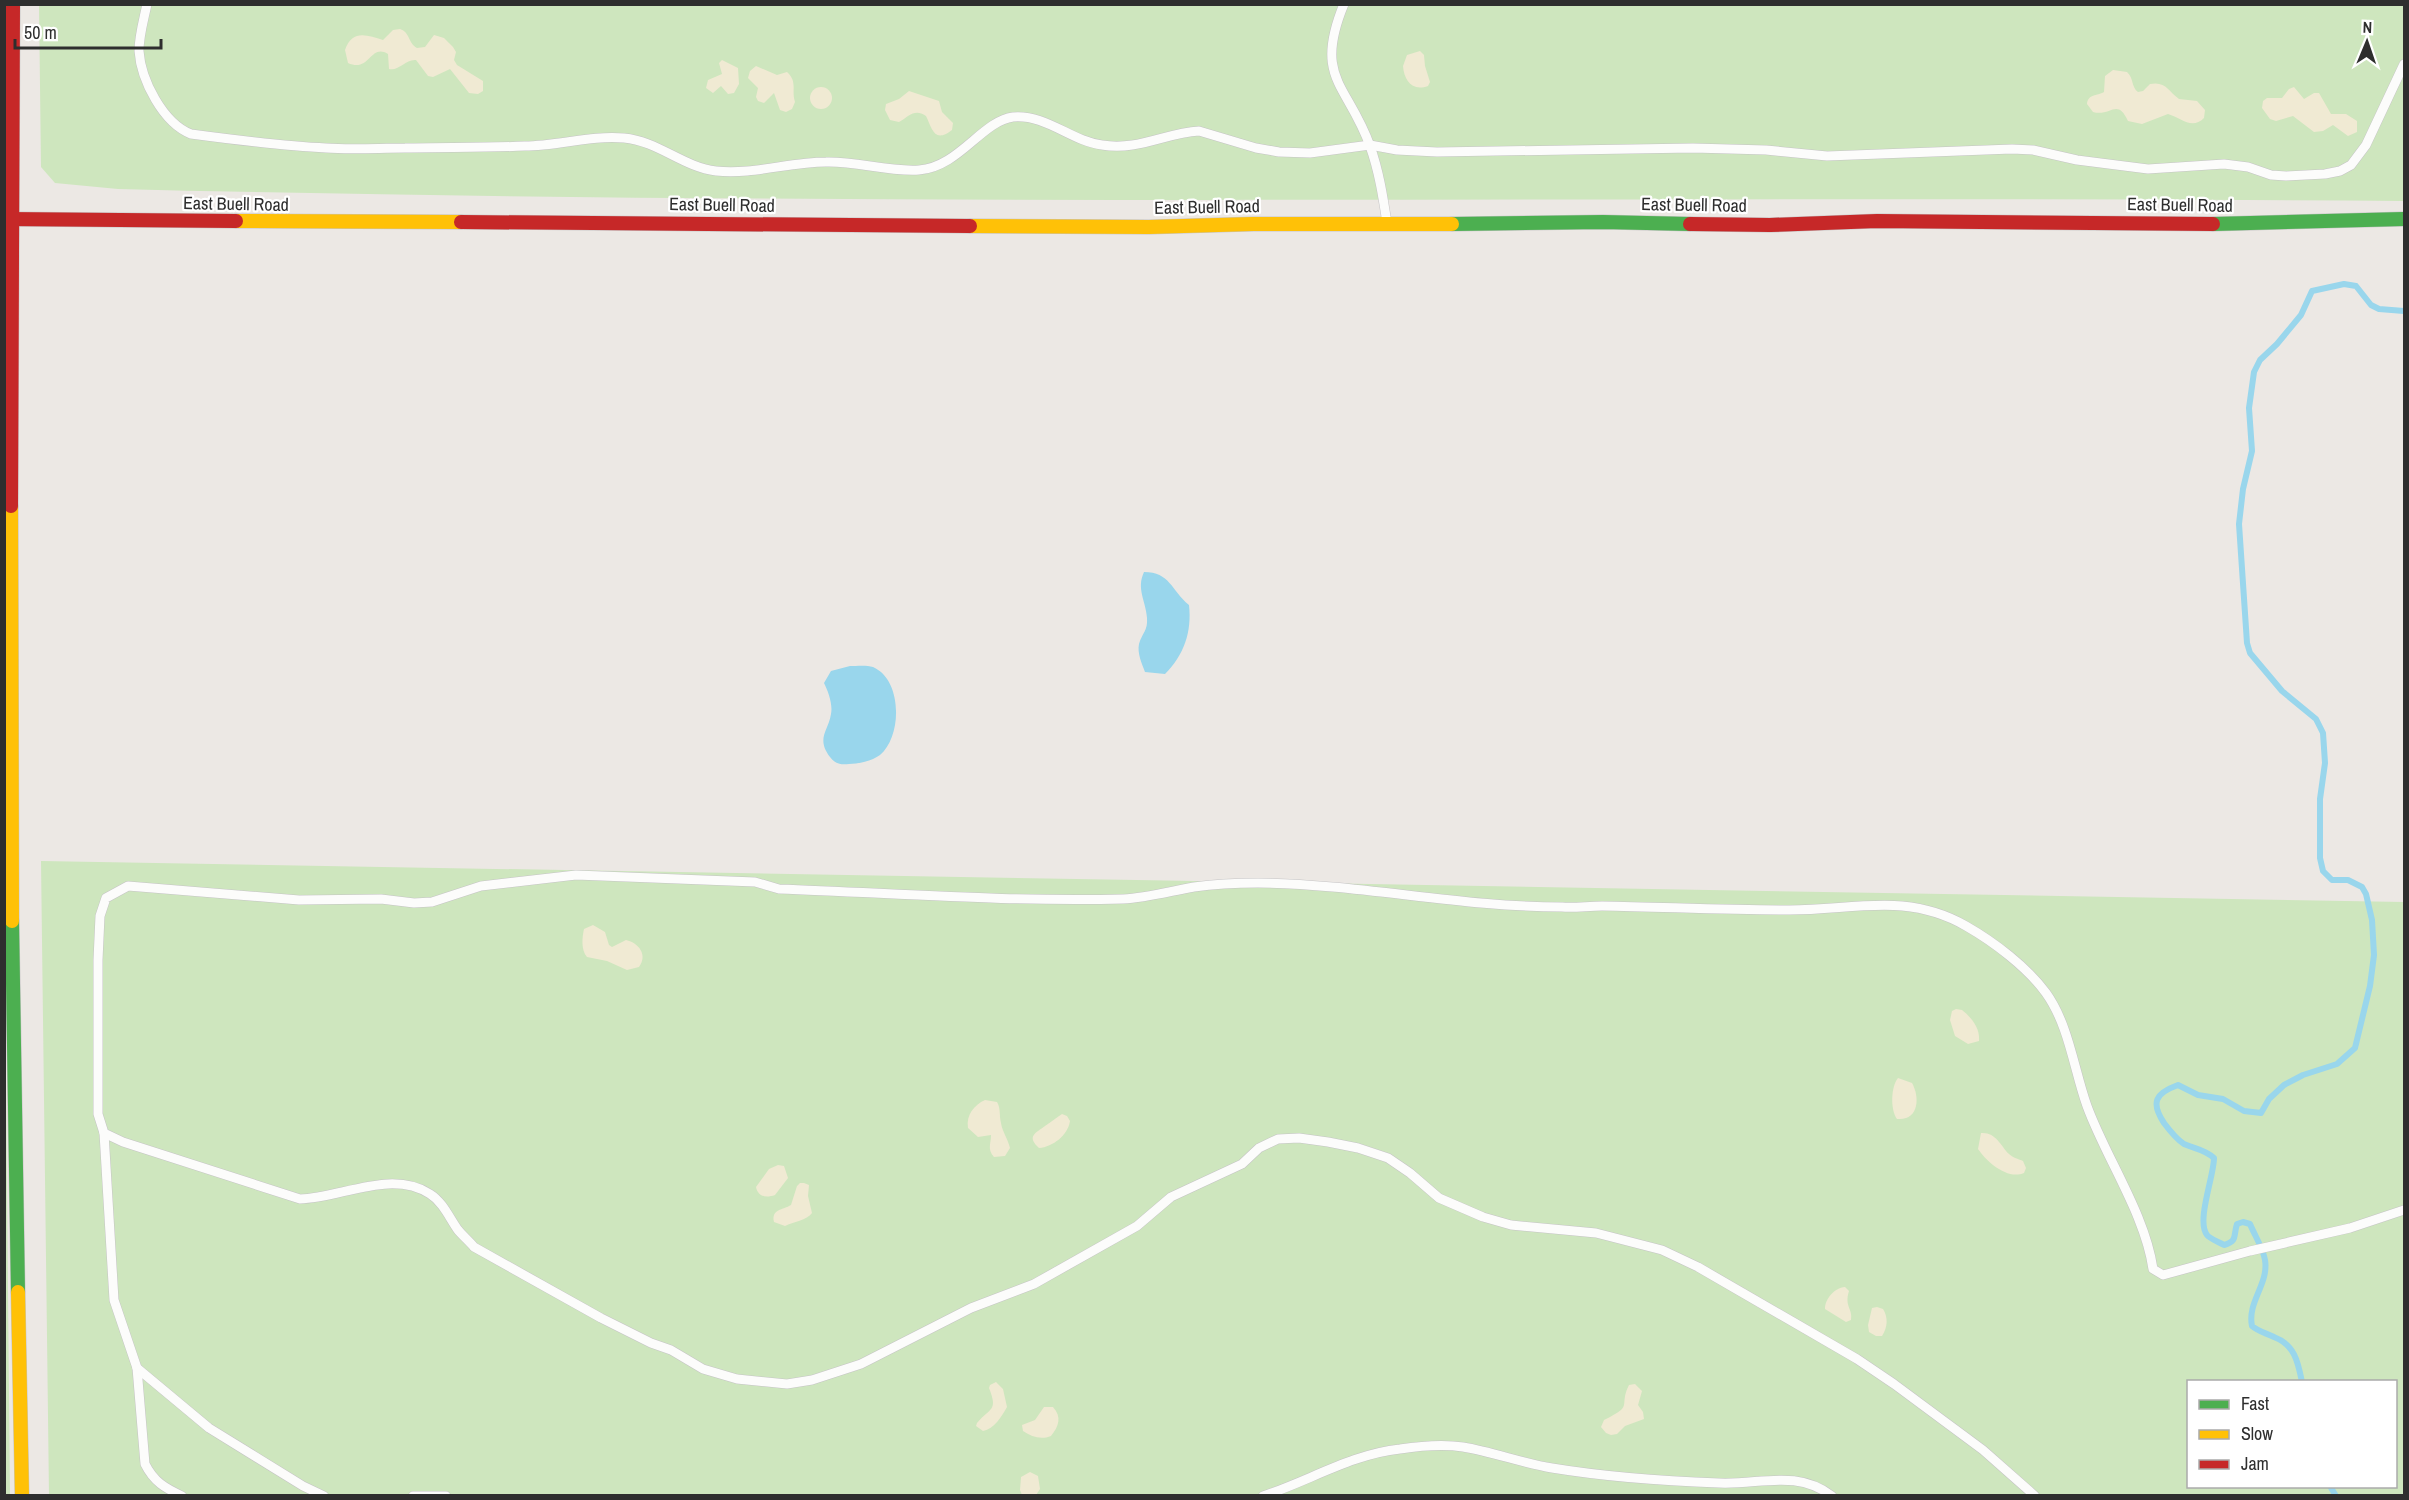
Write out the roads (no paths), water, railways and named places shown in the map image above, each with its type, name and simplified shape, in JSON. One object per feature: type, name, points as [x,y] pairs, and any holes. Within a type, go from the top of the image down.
[{"type":"street","points":[[12,4],[8,219],[14,1160],[22,1496]]},
{"type":"street","name":"East Buell Road","points":[[8,219],[1149,227],[1603,222],[1770,225],[1987,221],[2250,224],[2404,219]]},
{"type":"lane","points":[[147,4],[139,49],[142,74],[157,102],[180,130],[191,134],[327,148],[528,146],[589,139],[625,138],[648,143],[693,166],[732,172],[824,162],[843,162],[894,170],[932,168],[959,153],[1002,120],[1012,117],[1028,118],[1058,126],[1090,143],[1103,146],[1140,145],[1199,131],[1256,148],[1279,152],[1310,153],[1370,145],[1397,150],[1437,152],[1693,148],[1766,150],[1827,156],[2023,149],[2077,160],[2138,168],[2224,164],[2248,167],[2271,175],[2325,174],[2340,171],[2359,157],[2375,129],[2404,64]]},
{"type":"lane","points":[[1344,4],[1332,45],[1333,72],[1338,87],[1370,145],[1382,186],[1387,225]]},
{"type":"lane","points":[[182,1496],[164,1488],[152,1477],[145,1464],[137,1368],[114,1300],[104,1133],[98,1114],[98,960],[100,916],[106,898],[128,886],[299,900],[381,899],[432,902],[481,886],[592,875],[755,882],[779,889],[1040,898],[1128,899],[1199,886],[1256,883],[1361,889],[1516,906],[1545,907],[1793,910],[1879,903],[1926,910],[1967,927],[2018,965],[2044,990],[2061,1023],[2088,1108],[2151,1253],[2153,1269],[2163,1275],[2250,1251],[2350,1228],[2404,1210]]},
{"type":"lane","points":[[104,1133],[123,1142],[300,1199],[316,1199],[390,1184],[412,1186],[431,1194],[474,1247],[601,1318],[651,1343],[671,1350],[703,1369],[737,1379],[788,1384],[812,1380],[861,1364],[971,1308],[1034,1284],[1137,1226],[1171,1197],[1242,1164],[1259,1148],[1278,1139],[1299,1138],[1358,1148],[1388,1158],[1439,1198],[1483,1217],[1511,1225],[1596,1233],[1662,1250],[1698,1267],[1857,1359],[1894,1384],[1983,1450],[2035,1496]]},
{"type":"lane","points":[[137,1368],[209,1428],[321,1495]]},
{"type":"lane","points":[[1263,1496],[1371,1454],[1434,1446],[1461,1447],[1550,1467],[1650,1479],[1731,1484],[1803,1480],[1832,1496]]},
{"type":"lane","points":[[413,1496],[446,1496]]},
{"type":"water","points":[[1144,572],[1165,578],[1189,605],[1188,634],[1182,651],[1165,674],[1145,672],[1139,655],[1139,644],[1147,622],[1141,590]]},
{"type":"water","points":[[850,666],[871,666],[883,674],[894,696],[895,723],[887,747],[880,755],[865,762],[843,764],[836,763],[832,759],[824,745],[824,735],[831,710],[830,698],[824,683],[831,671]]},
{"type":"waterway","points":[[2302,1380],[2297,1361],[2291,1349],[2281,1340],[2252,1326],[2252,1309],[2264,1277],[2265,1260],[2250,1224],[2243,1222],[2237,1224],[2233,1240],[2224,1245],[2207,1235],[2203,1220],[2214,1158],[2178,1140],[2164,1123],[2156,1104],[2160,1095],[2178,1085],[2198,1095],[2223,1099],[2244,1111],[2261,1113],[2269,1099],[2284,1085],[2303,1075],[2337,1064],[2355,1048],[2370,986],[2374,955],[2372,920],[2362,887],[2348,880],[2332,880],[2323,871],[2320,858],[2320,799],[2325,763],[2323,733],[2316,719],[2282,691],[2250,653],[2247,643],[2239,524],[2243,489],[2252,451],[2249,408],[2254,372],[2260,360],[2301,315],[2312,291],[2344,284],[2356,286],[2371,305],[2379,309],[2404,311]]},
{"type":"waterway","points":[[2331,1488],[2336,1496]]}]
